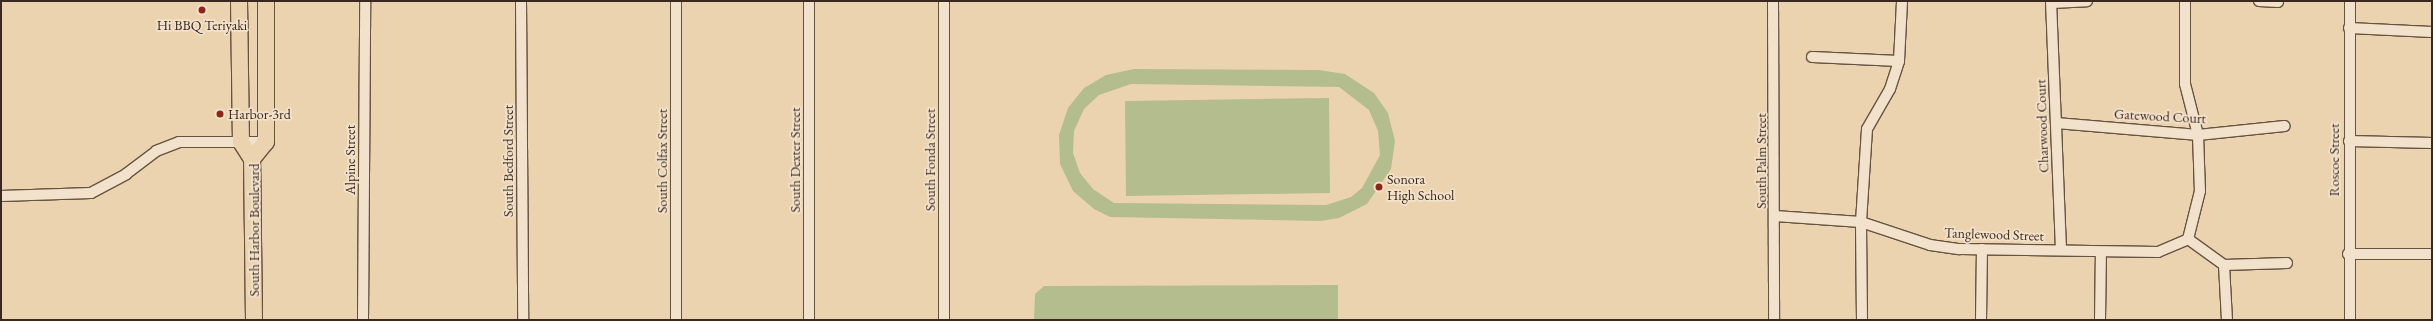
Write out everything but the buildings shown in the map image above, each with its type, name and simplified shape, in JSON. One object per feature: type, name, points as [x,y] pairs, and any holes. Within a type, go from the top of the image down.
[{"type":"main road","points":[[239,1],[241,142],[252,159]]},
{"type":"main road","points":[[266,1],[266,142]]},
{"type":"main road","name":"South Harbor Boulevard","points":[[254,320],[252,159],[266,142]]},
{"type":"street","name":"Alpine Street","points":[[363,320],[364,1]]},
{"type":"street","name":"South Bedford Street","points":[[521,1],[523,320]]},
{"type":"street","name":"South Colfax Street","points":[[676,1],[676,320]]},
{"type":"street","name":"South Dexter Street","points":[[809,1],[809,320]]},
{"type":"street","name":"South Fonda Street","points":[[944,1],[944,320]]},
{"type":"street","name":"South Palm Street","points":[[1774,1],[1774,320]]},
{"type":"street","points":[[1862,320],[1861,222],[1866,129],[1890,89],[1899,61],[1902,1]]},
{"type":"street","points":[[2051,2],[2087,1]]},
{"type":"street","points":[[2185,1],[2186,84],[2198,135],[2200,191],[2188,239],[2224,265],[2287,262]]},
{"type":"street","points":[[2259,1],[2278,2]]},
{"type":"street","name":"Roscoe Street","points":[[2350,1],[2348,28],[2348,254],[2350,320]]},
{"type":"street","name":"Charwood Court","points":[[2051,2],[2061,250]]},
{"type":"street","points":[[2348,28],[2432,32]]},
{"type":"street","points":[[1812,57],[1899,61]]},
{"type":"street","name":"Gatewood Court","points":[[2056,123],[2198,135],[2285,126]]},
{"type":"street","points":[[2348,141],[2432,143]]},
{"type":"street","points":[[1,196],[91,193],[126,174],[156,150],[179,142],[266,142]]},
{"type":"street","name":"Tanglewood Street","points":[[1775,216],[1861,222],[1930,244],[1982,249],[2158,252],[2188,239]]},
{"type":"street","points":[[1981,320],[1982,249]]},
{"type":"street","points":[[2100,320],[2101,252]]},
{"type":"street","points":[[2348,254],[2432,254]]},
{"type":"street","points":[[2224,265],[2227,320]]},
{"type":"green space","points":[[1134,69],[1319,70],[1345,74],[1374,93],[1388,113],[1395,141],[1391,169],[1367,204],[1339,218],[1320,221],[1110,217],[1094,209],[1073,191],[1060,164],[1059,135],[1068,108],[1084,88],[1106,75]],"holes":[[[1131,84],[1339,87],[1369,110],[1378,131],[1380,155],[1362,188],[1351,197],[1326,205],[1114,203],[1093,189],[1080,173],[1073,153],[1074,131],[1084,109],[1099,95]]]},
{"type":"green space","points":[[1329,98],[1330,193],[1126,196],[1125,101]]},
{"type":"green space","points":[[1338,285],[1338,320],[1034,320],[1035,294],[1044,286]]},
{"type":"place","name":"Hi BBQ Teriyaki","points":[[202,10]]},
{"type":"place","name":"Harbor-3rd","points":[[220,114]]},
{"type":"place","name":"Sonora High School","points":[[1379,187]]}]
